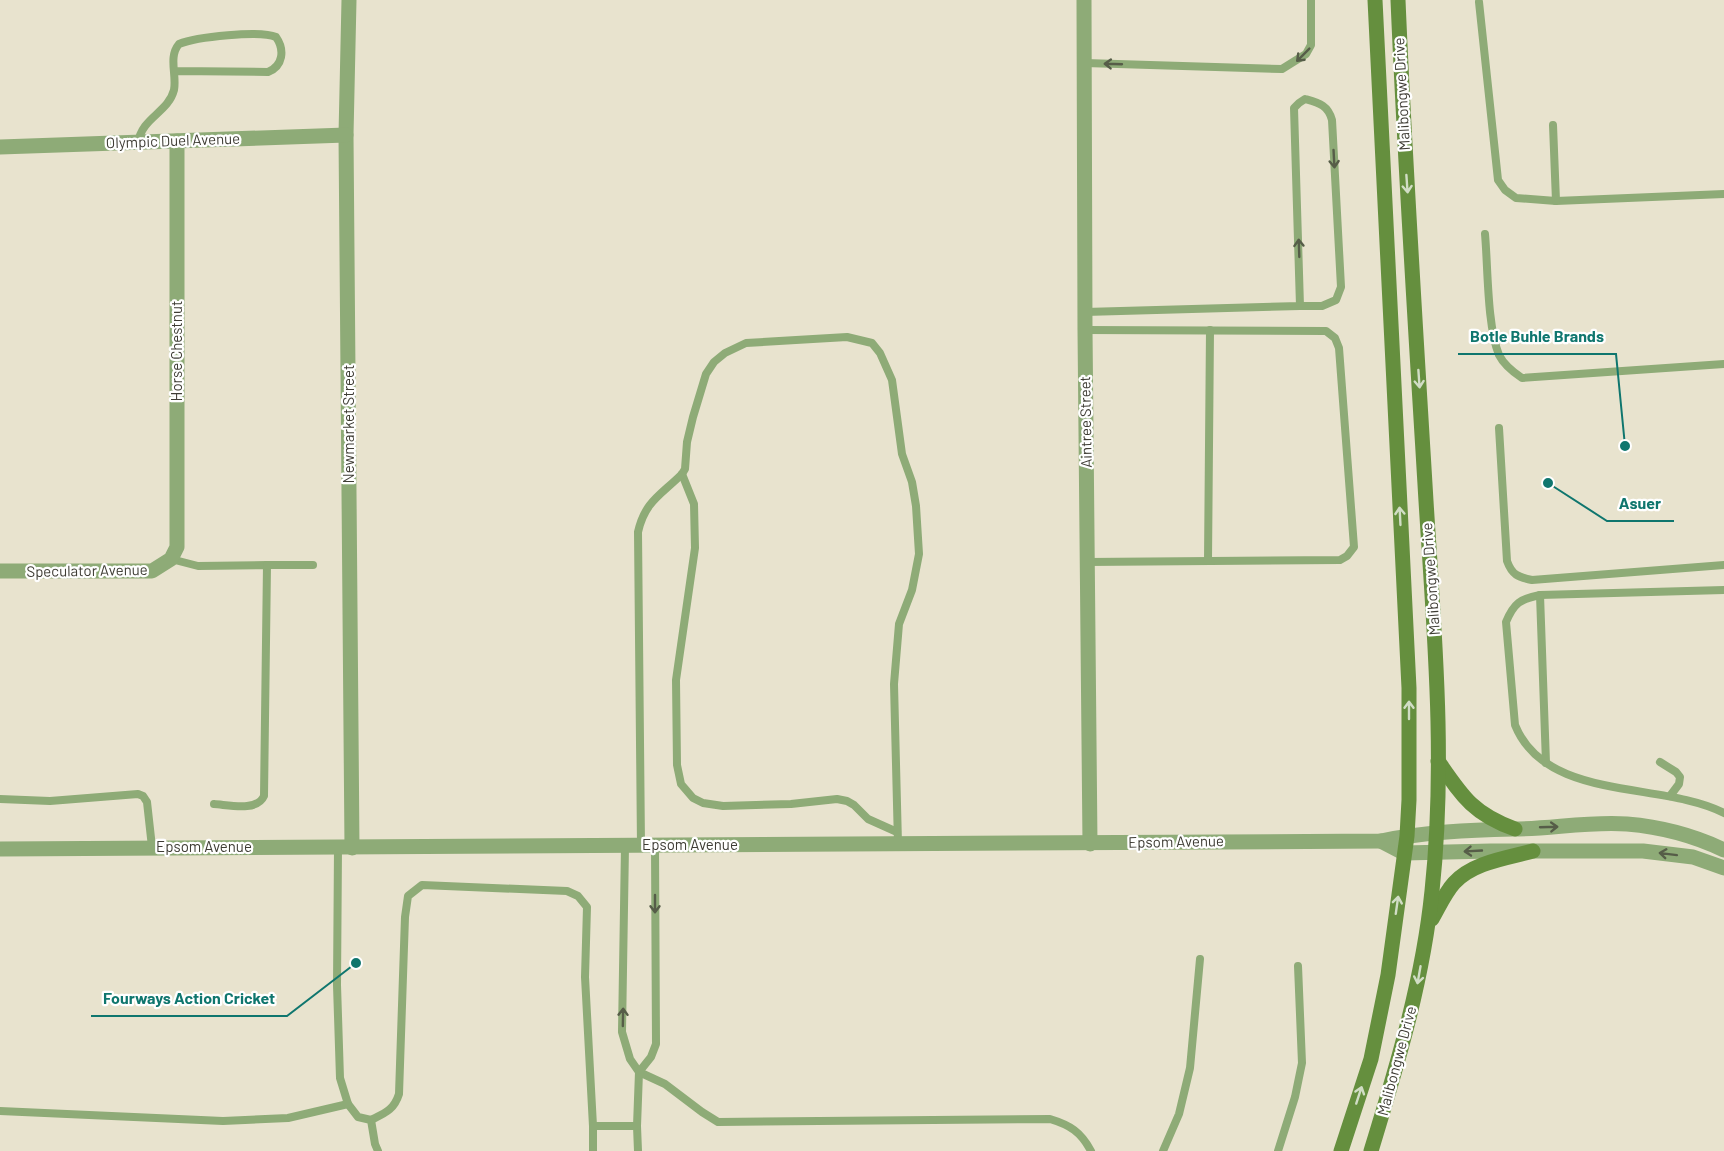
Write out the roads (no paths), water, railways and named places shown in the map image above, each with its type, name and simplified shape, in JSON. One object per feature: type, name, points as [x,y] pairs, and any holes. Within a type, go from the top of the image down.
[{"type":"main road","name":"Malibongwe Drive","points":[[1341,1151],[1371,1059],[1388,975],[1407,836],[1409,801],[1409,688],[1375,0]]},
{"type":"main road","name":"Malibongwe Drive","points":[[1371,1151],[1398,1063],[1417,986],[1427,928],[1437,834],[1438,690],[1404,137],[1398,0]]},
{"type":"main road","points":[[1438,761],[1469,804],[1495,822],[1515,830]]},
{"type":"main road","points":[[1427,928],[1453,884],[1461,876],[1478,867],[1533,851]]},
{"type":"street","name":"Newmarket Street","points":[[345,848],[346,135],[349,0]]},
{"type":"street","name":"Aintree Street","points":[[1084,0],[1090,844]]},
{"type":"street","name":"Olympic Duel Avenue","points":[[0,147],[346,135]]},
{"type":"street","name":"Horse Chestnut","points":[[171,560],[177,547],[177,141]]},
{"type":"street","name":"Speculator Avenue","points":[[0,571],[152,571],[171,560]]},
{"type":"street","name":"Epsom Avenue","points":[[0,849],[648,846],[898,838],[1090,844],[1381,841],[1407,836],[1485,830],[1625,824],[1671,830],[1700,839],[1724,850]]},
{"type":"street","name":"Epsom Avenue","points":[[1381,841],[1404,853],[1643,851],[1693,856],[1724,868]]},
{"type":"lane","points":[[1085,63],[1282,69],[1306,54],[1311,45],[1311,0]]},
{"type":"lane","points":[[1479,2],[1498,180],[1504,190],[1516,198],[1556,201],[1724,194]]},
{"type":"lane","points":[[138,142],[140,131],[165,106],[174,89],[174,71],[175,48],[179,44],[220,36],[266,34],[276,37],[281,47],[281,61],[274,70],[268,72],[174,71]]},
{"type":"lane","points":[[1085,312],[1322,306],[1336,300],[1341,287],[1332,120],[1330,113],[1322,104],[1305,99],[1294,108],[1300,306]]},
{"type":"lane","points":[[1553,125],[1556,201]]},
{"type":"lane","points":[[1485,234],[1495,339],[1500,356],[1509,369],[1522,378],[1724,364]]},
{"type":"lane","points":[[1085,330],[1326,331],[1335,338],[1339,348],[1354,547],[1347,556],[1340,560],[1087,562]]},
{"type":"lane","points":[[1208,561],[1210,330]]},
{"type":"lane","points":[[638,1151],[639,1072],[651,1057],[656,1044],[638,532],[642,516],[647,508],[685,469],[687,442],[706,374],[725,352],[746,343],[848,337],[872,343],[892,380],[902,454],[912,482],[916,506],[919,554],[912,590],[899,624],[894,684],[898,838]]},
{"type":"lane","points":[[1499,428],[1507,561],[1510,570],[1518,577],[1533,580],[1724,566]]},
{"type":"lane","points":[[682,474],[694,504],[695,548],[676,680],[677,765],[681,784],[693,798],[703,803],[723,806],[791,804],[837,799],[847,801],[868,819],[898,838]]},
{"type":"lane","points":[[171,560],[198,566],[313,565]]},
{"type":"lane","points":[[214,804],[254,805],[264,796],[267,565]]},
{"type":"lane","points":[[1724,590],[1540,595],[1525,598],[1518,603],[1512,609],[1506,622],[1515,725],[1521,740],[1546,763],[1557,770],[1592,781],[1706,804],[1724,813]]},
{"type":"lane","points":[[1540,595],[1546,763]]},
{"type":"lane","points":[[1660,762],[1680,777],[1679,784],[1670,796]]},
{"type":"lane","points":[[0,799],[50,801],[138,794],[143,796],[147,802],[152,847]]},
{"type":"lane","points":[[625,846],[622,1032],[630,1059],[639,1072],[665,1084],[718,1122],[1050,1119],[1075,1129],[1084,1138],[1091,1151]]},
{"type":"lane","points":[[345,848],[337,985],[340,1078],[348,1104],[358,1117],[371,1120],[390,1111],[396,1104],[399,1094],[405,917],[408,896],[422,885],[567,891],[578,896],[587,907],[585,977],[593,1151]]},
{"type":"lane","points":[[1163,1151],[1179,1114],[1190,1068],[1200,959]]},
{"type":"lane","points":[[1278,1151],[1295,1097],[1302,1063],[1298,966]]},
{"type":"lane","points":[[0,1111],[223,1121],[288,1118],[348,1104]]},
{"type":"lane","points":[[371,1120],[378,1151]]},
{"type":"lane","points":[[593,1126],[637,1126]]},
{"type":"place","name":"Botle Buhle Brands","points":[[1625,446]]},
{"type":"place","name":"Asuer","points":[[1548,483]]},
{"type":"place","name":"Fourways Action Cricket","points":[[356,963]]}]
